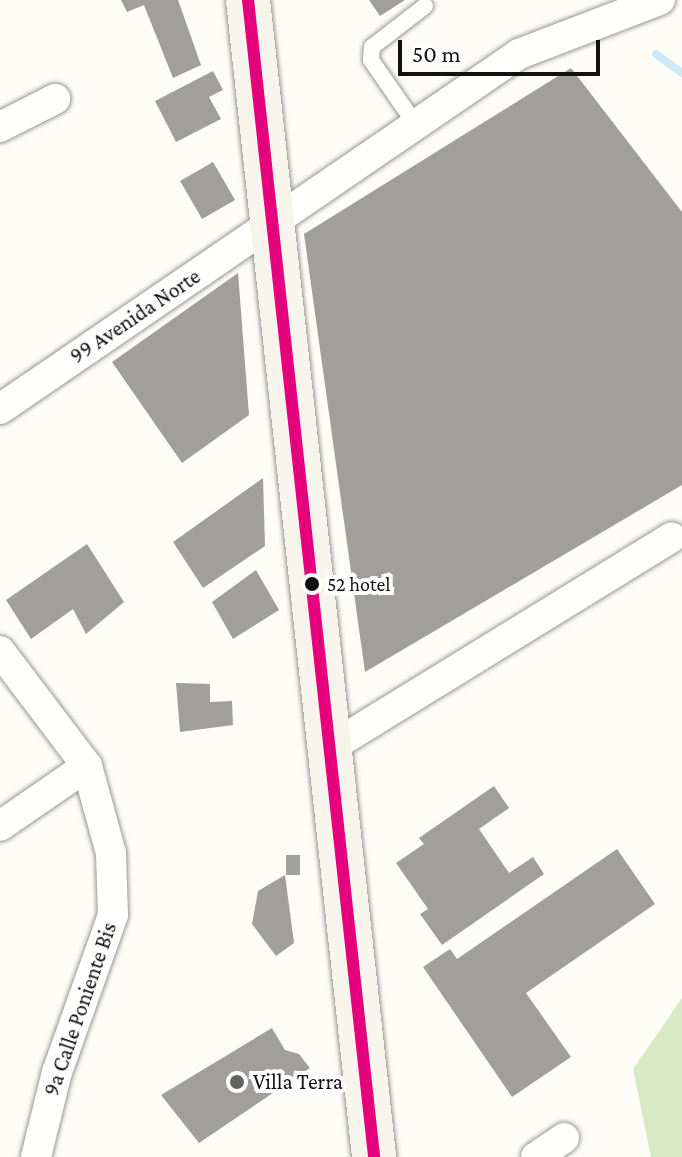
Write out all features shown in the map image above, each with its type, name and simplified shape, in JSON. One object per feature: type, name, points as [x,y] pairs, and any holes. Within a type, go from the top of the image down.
[{"type":"main road","points":[[232,0],[331,747],[374,1157]]},
{"type":"main road","points":[[248,0],[264,228],[355,1157]]},
{"type":"street","name":"99 Avenida Norte","points":[[0,409],[519,54],[660,0]]},
{"type":"street","points":[[0,127],[55,99]]},
{"type":"street","points":[[331,747],[672,537]]},
{"type":"street","name":"9a Calle Poniente Bis","points":[[0,651],[87,766],[111,853],[113,915],[31,1153]]},
{"type":"street","points":[[0,826],[87,766]]},
{"type":"street","points":[[536,1157],[564,1138]]},
{"type":"lane","points":[[416,125],[371,60],[372,47],[425,6]]},
{"type":"green space","points":[[682,998],[682,1157],[651,1157],[633,1069]]},
{"type":"building","points":[[121,0],[178,0],[201,65],[173,78],[144,5],[127,12]]},
{"type":"building","points":[[369,0],[405,0],[380,16]]},
{"type":"building","points":[[571,68],[682,212],[682,485],[365,672],[304,234]]},
{"type":"building","points":[[213,71],[223,90],[209,97],[221,119],[176,142],[155,101]]},
{"type":"building","points":[[213,162],[235,200],[202,219],[180,181]]},
{"type":"building","points":[[238,273],[249,415],[182,463],[112,362]]},
{"type":"building","points":[[263,478],[265,546],[203,588],[173,542]]},
{"type":"building","points":[[87,544],[124,602],[86,634],[73,609],[31,639],[6,600]]},
{"type":"building","points":[[256,570],[279,610],[233,639],[212,602]]},
{"type":"building","points":[[176,683],[210,684],[210,702],[232,701],[233,725],[180,732]]},
{"type":"building","points":[[494,786],[509,808],[479,829],[509,873],[533,857],[544,874],[442,945],[420,914],[428,909],[396,863],[424,844],[419,838]]},
{"type":"building","points":[[617,849],[655,904],[526,993],[571,1057],[512,1097],[423,967],[450,949],[457,959]]},
{"type":"building","points":[[286,855],[300,855],[300,875],[286,875]]},
{"type":"building","points":[[285,875],[294,943],[276,956],[252,924],[258,891]]},
{"type":"building","name":"Villa Terra","points":[[272,1028],[285,1050],[299,1054],[310,1068],[199,1143],[161,1095]]},
{"type":"waterway","points":[[656,54],[682,73]]},
{"type":"transit line","points":[[248,0],[374,1157]]},
{"type":"place","name":"52 hotel","points":[[312,584]]},
{"type":"place","name":"Villa Terra","points":[[237,1082]]}]
